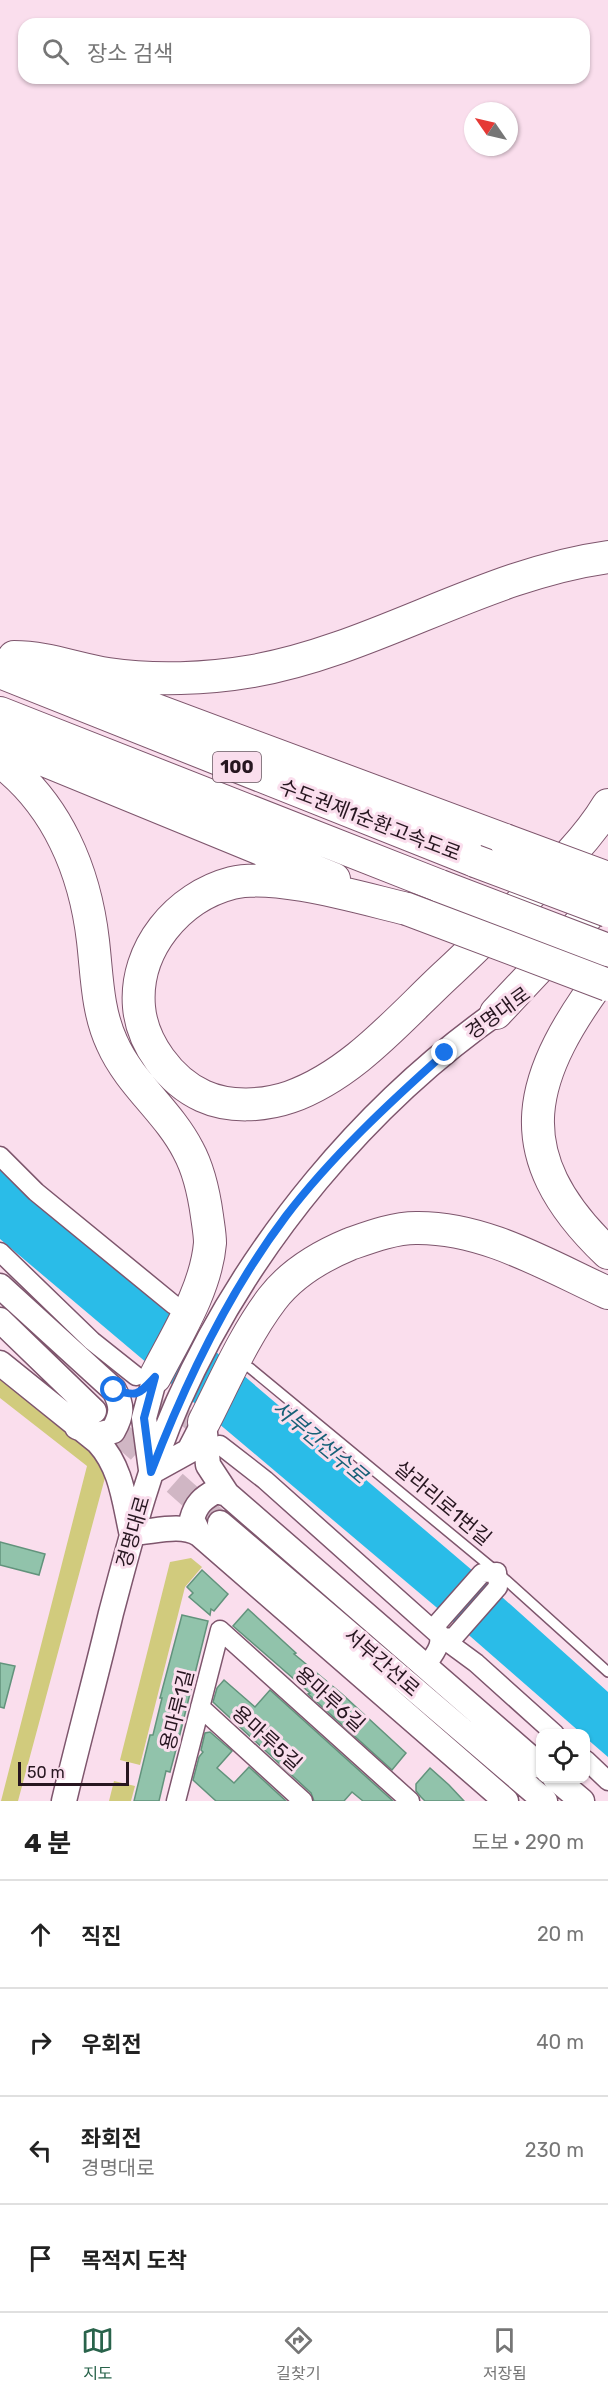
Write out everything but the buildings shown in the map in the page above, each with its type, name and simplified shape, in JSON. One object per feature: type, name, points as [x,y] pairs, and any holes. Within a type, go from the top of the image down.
[{"type":"highway","points":[[5,660],[39,657],[108,674],[154,677],[200,677],[251,671],[308,659],[548,569],[608,557]]},
{"type":"highway","points":[[5,660],[608,878]]},
{"type":"highway","name":"수도권제1순환고속도로","points":[[5,660],[475,861],[608,911]]},
{"type":"highway","name":"수도권제1순환고속도로","points":[[0,713],[608,950]]},
{"type":"highway","points":[[0,742],[407,909],[608,986]]},
{"type":"highway","points":[[0,760],[32,790],[53,819],[75,859],[88,900],[98,994],[112,1043],[138,1085],[188,1150],[204,1194],[210,1243],[198,1289],[178,1314],[146,1376]]},
{"type":"highway","points":[[407,909],[263,880],[233,883],[199,897],[172,917],[154,941],[143,972],[139,1006],[145,1033],[157,1057],[181,1080],[203,1096],[232,1103],[263,1104],[290,1097],[318,1084],[347,1066],[449,972],[569,856],[596,824],[608,805]]},
{"type":"highway","points":[[496,1013],[608,894]]},
{"type":"highway","points":[[608,969],[559,1044],[546,1070],[538,1101],[537,1136],[548,1173],[564,1202],[586,1232],[608,1253]]},
{"type":"highway","points":[[212,1434],[273,1298],[303,1269],[335,1250],[373,1236],[415,1228],[457,1232],[499,1243],[608,1293]]},
{"type":"street","name":"경명대로","points":[[64,1801],[132,1533],[151,1472],[178,1401],[244,1281],[287,1215],[374,1117],[445,1053],[496,1013],[608,936]]},
{"type":"street","points":[[0,1156],[36,1192],[178,1314]]},
{"type":"street","points":[[0,1252],[92,1341],[146,1376]]},
{"type":"street","points":[[0,1286],[114,1390],[121,1402],[122,1416],[113,1431],[97,1435],[86,1419],[0,1320]]},
{"type":"street","points":[[1,1363],[86,1419],[118,1472],[132,1533],[166,1531],[177,1527],[210,1528]]},
{"type":"street","points":[[114,1390],[133,1396],[140,1394],[146,1376]]},
{"type":"street","points":[[146,1376],[144,1418],[151,1472],[212,1434]]},
{"type":"street","points":[[212,1434],[208,1465],[227,1494],[536,1763]]},
{"type":"street","points":[[212,1434],[445,1632],[550,1729]]},
{"type":"street","points":[[227,1494],[216,1491],[202,1498],[195,1509],[192,1520],[210,1528],[506,1801]]},
{"type":"street","name":"서부간선로","points":[[210,1528],[545,1801]]},
{"type":"street","points":[[425,1667],[440,1648],[445,1632],[492,1578]]},
{"type":"street","name":"용마루1길","points":[[182,1797],[200,1707],[220,1629]]},
{"type":"street","name":"용마루6길","points":[[220,1629],[410,1801]]},
{"type":"street","name":"용마루5길","points":[[200,1707],[303,1801]]},
{"type":"street","points":[[590,1765],[608,1781]]},
{"type":"street","points":[[560,1783],[582,1801]]},
{"type":"lane","name":"살라리로1번길","points":[[242,1365],[492,1578],[608,1672]]},
{"type":"shaded area","points":[[0,1372],[98,1457],[106,1474],[18,1801],[1,1801],[87,1466],[0,1398]]},
{"type":"shaded area","points":[[191,1558],[202,1567],[185,1587],[140,1765],[120,1760],[170,1562]]},
{"type":"shaded area","points":[[114,1781],[135,1786],[131,1801],[109,1801]]},
{"type":"water","name":"서부간선수로","points":[[0,1168],[473,1571],[608,1692],[608,1757],[590,1741],[590,1729],[576,1729],[455,1623],[0,1239]]},
{"type":"tunnel","points":[[143,1382],[207,1435]]},
{"type":"tunnel","points":[[94,1411],[220,1523]]},
{"type":"route","points":[[114,1390],[133,1396],[140,1394],[155,1377],[144,1418],[151,1472],[178,1401],[209,1342],[244,1281],[287,1215],[374,1117],[445,1053]]}]
